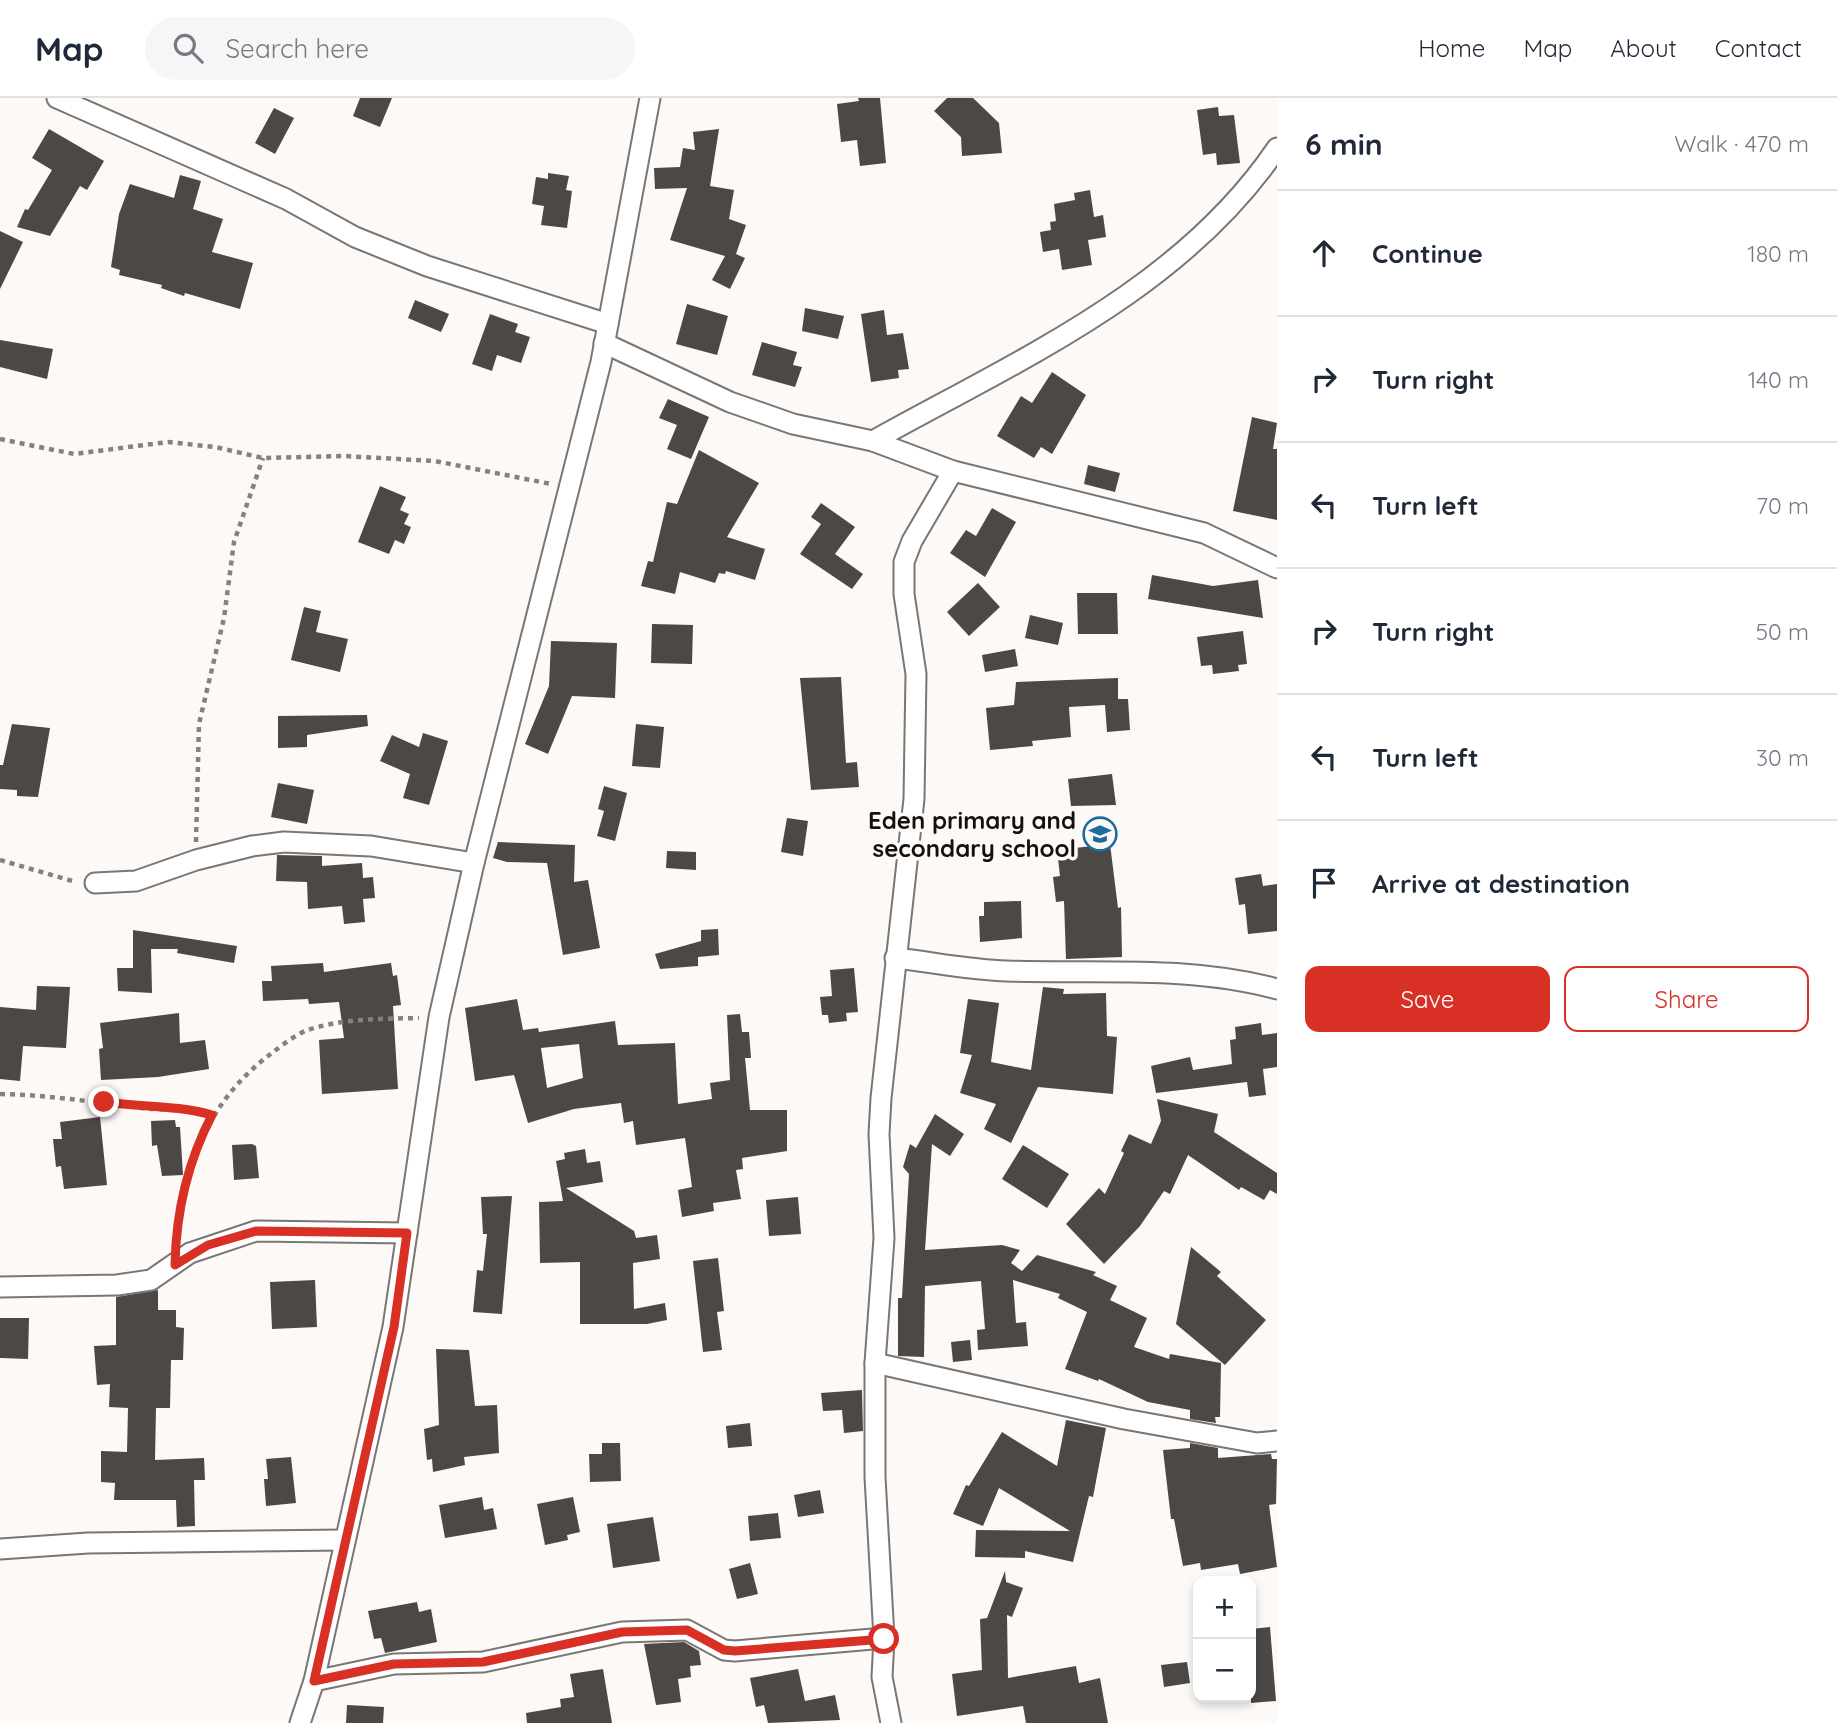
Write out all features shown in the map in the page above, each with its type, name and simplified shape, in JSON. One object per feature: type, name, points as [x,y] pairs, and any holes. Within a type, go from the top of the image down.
[{"type":"street","points":[[57,98],[286,199],[367,242],[427,266],[608,324]]},
{"type":"street","points":[[300,1723],[314,1681],[394,1327],[439,1017],[474,863],[604,343],[650,98]]},
{"type":"street","points":[[873,441],[1076,328],[1129,294],[1175,260],[1220,218],[1277,148]]},
{"type":"street","points":[[604,343],[730,402],[793,424],[873,441],[953,471],[1204,533],[1277,568]]},
{"type":"street","points":[[891,1723],[882,1677],[884,1639],[875,1477],[875,1363],[884,1238],[880,1122],[895,958],[914,799],[916,674],[904,594],[904,562],[912,541],[953,471]]},
{"type":"street","points":[[95,883],[136,881],[196,860],[252,846],[284,842],[371,846],[474,863]]},
{"type":"street","points":[[895,958],[1003,971],[1155,974],[1234,979],[1277,989]]},
{"type":"street","points":[[0,1287],[117,1285],[151,1280],[208,1245],[256,1231],[407,1233]]},
{"type":"street","points":[[875,1363],[1124,1419],[1258,1443],[1277,1441]]},
{"type":"street","points":[[0,1549],[88,1543],[344,1540]]},
{"type":"street","points":[[314,1681],[394,1664],[483,1662],[622,1632],[687,1630],[724,1650],[735,1651],[884,1639]]},
{"type":"path","points":[[0,439],[74,454],[168,442],[215,447],[264,458],[344,456],[435,461],[569,488]]},
{"type":"path","points":[[196,860],[199,724],[224,618],[234,542],[264,458]]},
{"type":"path","points":[[0,860],[51,877],[95,883]]},
{"type":"path","points":[[175,1265],[181,1194],[199,1141],[212,1115],[252,1068],[306,1030],[346,1021],[439,1017]]},
{"type":"path","points":[[0,1094],[46,1095],[145,1108],[180,1108],[212,1115]]},
{"type":"building","points":[[360,98],[392,98],[380,127],[353,116]]},
{"type":"building","points":[[858,98],[880,98],[886,163],[860,166],[857,140],[841,142],[837,104],[859,101]]},
{"type":"building","points":[[947,98],[973,98],[999,123],[1002,153],[962,156],[961,137],[934,111]]},
{"type":"building","points":[[1218,107],[1219,116],[1234,115],[1240,163],[1217,165],[1216,153],[1203,155],[1197,110]]},
{"type":"building","points":[[274,108],[294,118],[275,154],[255,143]]},
{"type":"building","points":[[49,129],[104,161],[87,190],[80,186],[50,236],[17,227],[25,209],[28,210],[52,170],[32,158]]},
{"type":"building","points":[[719,129],[710,186],[734,190],[729,219],[746,225],[736,254],[745,258],[730,289],[712,280],[725,256],[670,240],[687,188],[655,189],[654,168],[680,167],[683,148],[695,150],[693,132]]},
{"type":"building","points":[[548,173],[569,176],[566,190],[572,191],[567,228],[541,225],[544,206],[532,204],[536,177],[548,179]]},
{"type":"building","points":[[180,175],[201,181],[193,209],[223,219],[212,252],[253,263],[240,309],[185,293],[184,296],[161,288],[162,285],[119,275],[120,270],[111,267],[119,214],[130,184],[174,198]]},
{"type":"building","points":[[1090,190],[1094,217],[1103,215],[1106,237],[1088,240],[1092,265],[1062,270],[1059,249],[1043,252],[1040,232],[1051,230],[1050,222],[1056,221],[1054,204],[1075,200],[1074,193]]},
{"type":"building","points":[[0,231],[23,242],[0,289]]},
{"type":"building","points":[[415,300],[449,314],[441,332],[408,318]]},
{"type":"building","points":[[687,304],[728,316],[717,355],[676,344]]},
{"type":"building","points":[[805,308],[844,316],[838,339],[802,331]]},
{"type":"building","points":[[884,310],[887,335],[903,333],[909,369],[898,370],[899,378],[871,382],[861,314]]},
{"type":"building","points":[[490,314],[518,324],[515,332],[530,337],[521,363],[497,355],[492,371],[472,364]]},
{"type":"building","points":[[0,340],[53,349],[47,379],[0,367]]},
{"type":"building","points":[[762,342],[797,352],[793,365],[802,367],[795,387],[752,375]]},
{"type":"building","points":[[1052,372],[1086,395],[1052,454],[1041,447],[1034,458],[997,436],[1021,396],[1032,403]]},
{"type":"building","points":[[668,399],[709,417],[691,459],[667,449],[677,425],[659,418]]},
{"type":"building","points":[[1252,417],[1277,423],[1273,449],[1277,449],[1277,520],[1233,511]]},
{"type":"building","points":[[699,450],[759,483],[727,537],[765,549],[755,580],[726,571],[725,574],[719,573],[715,583],[680,572],[675,594],[641,586],[648,561],[653,562],[667,502],[677,504]]},
{"type":"building","points":[[1088,465],[1120,473],[1115,492],[1084,484]]},
{"type":"building","points":[[380,486],[406,497],[400,510],[409,514],[404,524],[411,527],[404,544],[395,540],[389,554],[358,542]]},
{"type":"building","points":[[821,503],[855,527],[835,554],[863,574],[852,589],[800,554],[821,524],[811,517]]},
{"type":"building","points":[[992,508],[1016,522],[985,577],[950,553],[966,530],[976,536]]},
{"type":"building","points":[[1152,575],[1213,586],[1258,580],[1263,618],[1148,599]]},
{"type":"building","points":[[978,583],[1000,607],[969,636],[947,612]]},
{"type":"building","points":[[1077,593],[1117,593],[1118,634],[1078,634]]},
{"type":"building","points":[[304,607],[321,611],[316,632],[348,639],[340,672],[291,660]]},
{"type":"building","points":[[1030,615],[1063,623],[1058,645],[1025,638]]},
{"type":"building","points":[[652,624],[693,625],[692,664],[651,663]]},
{"type":"building","points":[[1243,631],[1247,664],[1238,665],[1239,671],[1213,674],[1212,665],[1201,666],[1197,637]]},
{"type":"building","points":[[551,641],[617,643],[615,698],[572,696],[548,754],[525,744],[549,686]]},
{"type":"building","points":[[1015,649],[1018,666],[985,672],[982,655]]},
{"type":"building","points":[[841,677],[846,763],[857,762],[859,787],[811,790],[800,678]]},
{"type":"building","points":[[1118,678],[1118,699],[1128,699],[1130,730],[1107,732],[1105,705],[1069,707],[1071,737],[1032,741],[1033,746],[990,750],[986,708],[1014,705],[1016,682]]},
{"type":"building","points":[[367,715],[368,726],[307,735],[307,747],[278,748],[278,716]]},
{"type":"building","points":[[12,724],[50,728],[38,797],[17,796],[17,790],[0,789],[0,765],[3,765]]},
{"type":"building","points":[[636,724],[664,727],[660,768],[632,766]]},
{"type":"building","points":[[423,733],[448,741],[429,805],[403,798],[410,774],[380,761],[392,735],[419,747]]},
{"type":"building","points":[[1112,774],[1116,805],[1071,806],[1068,779]]},
{"type":"building","points":[[278,783],[314,790],[307,824],[271,817]]},
{"type":"building","points":[[604,786],[627,793],[615,841],[597,836],[604,811],[598,809]]},
{"type":"building","points":[[787,818],[808,821],[803,856],[781,852]]},
{"type":"building","points":[[498,842],[575,845],[574,882],[588,880],[600,948],[563,955],[547,863],[507,862],[493,858]]},
{"type":"building","points":[[1110,844],[1118,908],[1121,907],[1122,957],[1066,959],[1064,901],[1056,902],[1053,877],[1060,876],[1057,850]]},
{"type":"building","points":[[667,851],[696,852],[696,870],[666,868]]},
{"type":"building","points":[[277,855],[322,856],[322,866],[362,863],[363,878],[373,877],[375,898],[363,899],[365,922],[344,924],[342,906],[308,909],[307,882],[276,881]]},
{"type":"building","points":[[1261,874],[1263,886],[1277,884],[1277,931],[1248,934],[1245,904],[1239,905],[1235,878]]},
{"type":"building","points":[[1021,901],[1022,938],[980,942],[979,916],[984,916],[984,902]]},
{"type":"building","points":[[718,929],[719,955],[698,957],[698,966],[660,969],[655,954],[701,941],[701,930]]},
{"type":"building","points":[[133,930],[237,946],[234,963],[177,953],[178,949],[151,949],[152,993],[118,991],[117,968],[133,968]]},
{"type":"building","points":[[323,963],[324,972],[391,963],[393,976],[397,975],[401,1005],[393,1006],[398,1089],[322,1094],[319,1040],[344,1038],[339,1002],[309,1004],[308,999],[263,1001],[262,981],[272,981],[271,966]]},
{"type":"building","points":[[854,968],[858,1012],[846,1013],[847,1021],[829,1023],[828,1015],[822,1015],[820,997],[832,996],[830,970]]},
{"type":"building","points":[[37,986],[70,987],[66,1048],[23,1046],[20,1081],[0,1079],[0,1007],[36,1010]]},
{"type":"building","points":[[1043,987],[1064,989],[1063,994],[1106,993],[1107,1036],[1117,1037],[1113,1094],[1038,1087],[1011,1143],[984,1129],[996,1104],[960,1093],[972,1055],[960,1053],[968,999],[999,1003],[991,1062],[1031,1070]]},
{"type":"building","points":[[517,999],[523,1030],[538,1028],[539,1032],[615,1021],[618,1045],[675,1043],[678,1104],[712,1099],[710,1083],[730,1080],[727,1015],[740,1014],[742,1032],[749,1032],[751,1058],[745,1058],[750,1110],[787,1110],[787,1151],[742,1158],[743,1169],[736,1170],[741,1199],[713,1203],[714,1211],[682,1217],[678,1190],[692,1187],[685,1138],[636,1145],[633,1121],[624,1123],[621,1103],[574,1109],[528,1123],[514,1075],[475,1081],[465,1008]],"holes":[[[579,1044],[583,1078],[547,1088],[541,1048]]]},
{"type":"building","points":[[179,1013],[180,1043],[205,1040],[209,1069],[158,1077],[101,1080],[99,1049],[103,1048],[100,1023]]},
{"type":"building","points":[[1261,1023],[1262,1035],[1277,1033],[1277,1067],[1263,1069],[1266,1095],[1249,1097],[1247,1082],[1156,1093],[1151,1066],[1190,1057],[1193,1070],[1232,1064],[1230,1040],[1236,1039],[1235,1027]]},
{"type":"building","points":[[1157,1099],[1218,1114],[1214,1132],[1277,1173],[1277,1194],[1270,1190],[1264,1200],[1241,1187],[1239,1190],[1188,1155],[1170,1194],[1164,1191],[1140,1226],[1104,1264],[1066,1224],[1099,1188],[1105,1194],[1124,1153],[1121,1151],[1129,1134],[1151,1144],[1161,1121]]},
{"type":"building","points":[[935,1114],[964,1134],[950,1156],[932,1144],[925,1250],[1002,1245],[1020,1250],[1011,1263],[1022,1271],[1037,1255],[1096,1272],[1093,1275],[1117,1286],[1110,1300],[1147,1318],[1134,1347],[1169,1359],[1170,1354],[1221,1363],[1220,1417],[1215,1417],[1216,1423],[1190,1419],[1190,1410],[1148,1402],[1099,1379],[1098,1381],[1065,1369],[1087,1312],[1058,1298],[1060,1294],[1013,1280],[1016,1323],[1026,1322],[1028,1346],[978,1350],[977,1330],[985,1329],[981,1281],[925,1286],[924,1357],[898,1356],[898,1298],[902,1298],[909,1174],[903,1167],[910,1144],[916,1148]]},
{"type":"building","points":[[100,1117],[107,1185],[64,1189],[61,1166],[56,1167],[53,1139],[62,1139],[60,1122]]},
{"type":"building","points":[[175,1120],[176,1127],[180,1127],[183,1175],[162,1176],[157,1145],[152,1146],[151,1121]]},
{"type":"building","points":[[232,1145],[256,1146],[259,1178],[234,1180]]},
{"type":"building","points":[[1023,1145],[1069,1174],[1047,1208],[1002,1179]]},
{"type":"building","points":[[585,1149],[587,1163],[600,1161],[603,1182],[566,1188],[634,1231],[636,1238],[657,1235],[660,1259],[633,1263],[634,1309],[665,1303],[667,1320],[647,1324],[580,1324],[580,1262],[540,1263],[539,1202],[563,1201],[556,1161],[565,1159],[564,1153]]},
{"type":"building","points":[[512,1196],[502,1314],[473,1312],[477,1270],[483,1271],[487,1234],[483,1234],[481,1197]]},
{"type":"building","points":[[798,1197],[801,1234],[769,1236],[766,1200]]},
{"type":"building","points":[[1191,1247],[1221,1272],[1217,1276],[1266,1320],[1225,1365],[1176,1324]]},
{"type":"building","points":[[718,1258],[724,1311],[717,1312],[722,1350],[703,1352],[693,1261]]},
{"type":"building","points":[[315,1280],[317,1327],[272,1329],[270,1282]]},
{"type":"building","points":[[158,1290],[158,1310],[176,1310],[176,1327],[184,1328],[183,1360],[171,1360],[170,1408],[156,1408],[155,1460],[204,1458],[205,1480],[194,1480],[195,1526],[177,1527],[176,1500],[114,1500],[115,1483],[101,1482],[101,1451],[127,1452],[128,1408],[109,1407],[110,1384],[97,1385],[94,1346],[116,1345],[116,1297]]},
{"type":"building","points":[[0,1318],[29,1318],[28,1359],[0,1358]]},
{"type":"building","points":[[970,1340],[972,1360],[953,1362],[951,1342]]},
{"type":"building","points":[[436,1349],[469,1350],[475,1406],[497,1405],[499,1453],[464,1457],[465,1465],[433,1472],[432,1459],[427,1460],[424,1429],[439,1425]]},
{"type":"building","points":[[862,1390],[863,1431],[844,1433],[842,1410],[823,1411],[821,1393]]},
{"type":"building","points":[[1066,1420],[1106,1428],[1093,1497],[1089,1496],[1073,1562],[1025,1551],[1025,1558],[975,1557],[976,1530],[1070,1531],[999,1488],[983,1526],[953,1514],[966,1485],[969,1486],[1002,1432],[1057,1466]]},
{"type":"building","points":[[750,1423],[752,1446],[728,1448],[726,1426]]},
{"type":"building","points":[[602,1443],[620,1443],[621,1481],[590,1482],[589,1454],[602,1454]]},
{"type":"building","points":[[1190,1443],[1218,1448],[1218,1458],[1271,1454],[1272,1459],[1277,1459],[1276,1504],[1269,1505],[1277,1567],[1240,1574],[1238,1564],[1201,1570],[1200,1563],[1183,1566],[1174,1519],[1171,1519],[1163,1450],[1190,1448]]},
{"type":"building","points":[[291,1457],[296,1503],[266,1506],[266,1459]]},
{"type":"building","points":[[820,1490],[824,1513],[798,1517],[794,1495]]},
{"type":"building","points":[[482,1497],[484,1510],[493,1508],[497,1529],[445,1538],[439,1505]]},
{"type":"building","points":[[573,1497],[580,1532],[567,1535],[568,1540],[545,1545],[537,1504]]},
{"type":"building","points":[[778,1513],[781,1538],[750,1541],[748,1516]]},
{"type":"building","points":[[653,1517],[660,1561],[613,1568],[607,1524]]},
{"type":"building","points":[[750,1563],[758,1594],[737,1599],[729,1569]]},
{"type":"building","points":[[1005,1571],[1006,1582],[1023,1588],[1012,1617],[1007,1615],[1008,1678],[1076,1666],[1079,1683],[1100,1678],[1108,1723],[1026,1723],[1023,1706],[957,1716],[952,1674],[982,1670],[980,1619],[987,1618]]},
{"type":"building","points":[[417,1602],[419,1612],[431,1609],[437,1642],[385,1653],[381,1638],[374,1639],[368,1611]]},
{"type":"building","points":[[1270,1627],[1276,1701],[1251,1703],[1256,1702],[1256,1628]]},
{"type":"building","points":[[684,1642],[699,1651],[701,1665],[690,1666],[691,1677],[678,1679],[681,1702],[656,1705],[644,1644]]},
{"type":"building","points":[[1187,1662],[1190,1683],[1164,1687],[1161,1665]]},
{"type":"building","points":[[603,1669],[612,1723],[527,1723],[526,1713],[561,1707],[560,1699],[574,1697],[570,1674]]},
{"type":"building","points":[[798,1669],[805,1701],[835,1695],[840,1720],[768,1723],[764,1705],[756,1707],[750,1678]]},
{"type":"building","points":[[347,1705],[384,1707],[383,1723],[346,1723]]},
{"type":"place","name":"Eden primary and secondary school","points":[[1100,834]]},
{"type":"route","points":[[104,1102],[145,1108],[180,1108],[212,1115],[199,1141],[181,1194],[175,1265],[190,1253],[208,1245],[256,1231],[323,1234],[407,1233],[394,1327],[314,1681],[394,1664],[483,1662],[528,1654],[586,1637],[622,1632],[687,1630],[698,1634],[714,1646],[735,1651],[884,1639]]}]
